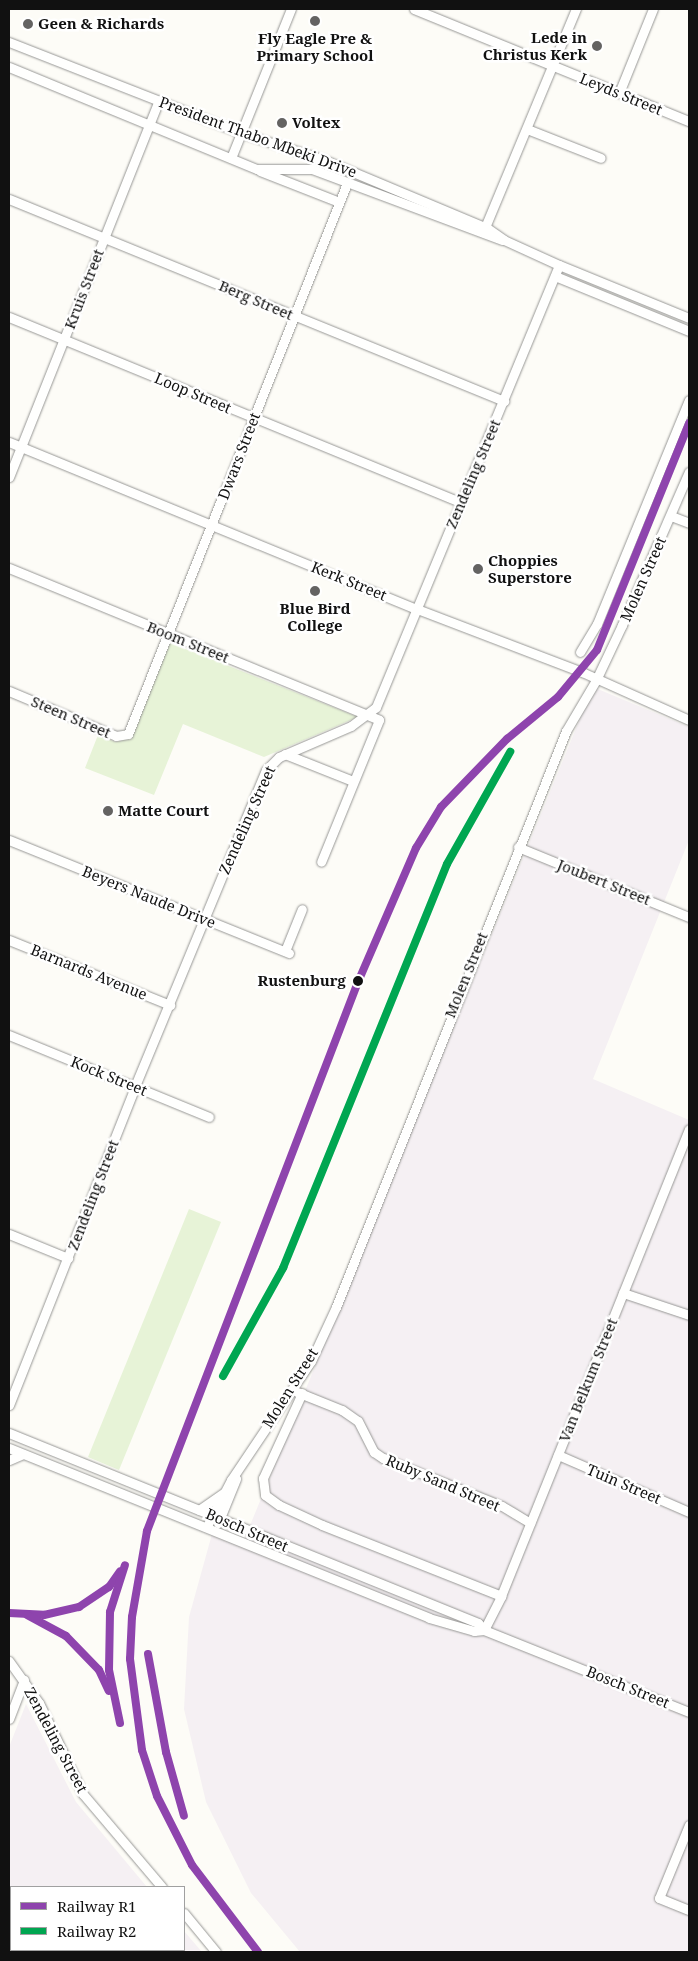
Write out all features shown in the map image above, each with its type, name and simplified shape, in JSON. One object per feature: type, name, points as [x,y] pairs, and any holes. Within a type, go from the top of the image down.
[{"type":"street","points":[[231,158],[291,9]]},
{"type":"street","name":"Leyds Street","points":[[414,9],[689,121]]},
{"type":"street","points":[[477,233],[487,228],[576,9]]},
{"type":"street","points":[[619,93],[653,9]]},
{"type":"street","name":"President Thabo Mbeki Drive","points":[[9,42],[241,133],[322,159],[487,228],[504,240]]},
{"type":"street","name":"President Thabo Mbeki Drive","points":[[9,67],[257,169],[312,169],[477,233],[504,240],[559,265],[689,318]]},
{"type":"street","name":"Kruis Street","points":[[9,477],[159,101]]},
{"type":"street","points":[[527,129],[601,158]]},
{"type":"street","points":[[257,169],[339,202]]},
{"type":"street","name":"Dwars Street","points":[[130,729],[347,183]]},
{"type":"street","name":"Berg Street","points":[[9,199],[504,400]]},
{"type":"street","name":"Zendeling Street","points":[[9,1404],[135,1086],[266,770],[285,754],[368,716],[376,707],[559,265]]},
{"type":"street","points":[[555,276],[689,331]]},
{"type":"street","name":"Loop Street","points":[[9,318],[460,502]]},
{"type":"street","name":"Molen Street","points":[[580,652],[598,624],[689,400]]},
{"type":"street","name":"Kerk Street","points":[[9,442],[417,609],[582,672],[596,680],[689,720]]},
{"type":"street","name":"Molen Street","points":[[236,1474],[310,1361],[360,1252],[518,847],[569,723],[596,680],[689,472]]},
{"type":"street","points":[[670,516],[689,523]]},
{"type":"street","name":"Boom Street","points":[[9,568],[368,716]]},
{"type":"street","name":"Steen Street","points":[[9,691],[116,736],[125,736],[130,729]]},
{"type":"street","points":[[321,862],[379,720],[368,716]]},
{"type":"street","points":[[285,754],[353,781]]},
{"type":"street","name":"Beyers Naude Drive","points":[[9,840],[287,952],[302,909]]},
{"type":"street","name":"Joubert Street","points":[[518,847],[689,917]]},
{"type":"street","name":"Barnards Avenue","points":[[9,940],[170,1005]]},
{"type":"street","name":"Kock Street","points":[[9,1035],[209,1118]]},
{"type":"street","name":"Van Belkum Street","points":[[484,1630],[501,1596],[689,1129]]},
{"type":"street","points":[[9,1234],[68,1258]]},
{"type":"street","points":[[623,1293],[689,1315]]},
{"type":"street","name":"Ruby Sand Street","points":[[290,1390],[302,1393],[358,1421],[374,1452],[383,1458],[502,1506],[530,1523]]},
{"type":"street","points":[[302,1393],[263,1478],[265,1495],[279,1505],[322,1525],[501,1596]]},
{"type":"street","name":"Bosch Street","points":[[9,1433],[478,1622],[484,1630]]},
{"type":"street","name":"Bosch Street","points":[[9,1448],[211,1528],[429,1618],[474,1631],[484,1630],[689,1712]]},
{"type":"street","points":[[9,1460],[23,1454]]},
{"type":"street","name":"Tuin Street","points":[[558,1455],[689,1512]]},
{"type":"street","points":[[216,1517],[225,1491],[236,1474]]},
{"type":"street","points":[[211,1528],[236,1474]]},
{"type":"street","points":[[198,1510],[225,1491]]},
{"type":"street","name":"Zendeling Street","points":[[9,1661],[39,1703],[83,1794],[161,1886]]},
{"type":"street","points":[[9,1719],[24,1680]]},
{"type":"street","points":[[689,1825],[659,1898],[689,1910]]},
{"type":"street","points":[[185,1914],[216,1952]]},
{"type":"shaded area","points":[[593,687],[689,727],[689,840],[593,1079],[689,1120],[689,1952],[300,1952],[251,1893],[206,1802],[184,1709],[189,1617],[212,1534],[242,1545]]},
{"type":"shaded area","points":[[26,1704],[76,1802],[146,1886],[10,1886],[10,1951],[185,1951],[185,1932],[202,1952],[9,1952],[9,1747]]},
{"type":"green space","points":[[170,643],[358,717],[264,757],[183,724],[154,795],[85,768],[98,735],[116,742],[131,737]]},
{"type":"green space","points":[[189,1209],[221,1222],[119,1470],[88,1457]]},
{"type":"rail line","name":"R1","points":[[258,1952],[192,1865],[157,1796],[142,1750],[130,1659],[132,1617],[147,1531],[358,982],[416,848],[441,807],[507,739],[558,697],[597,650],[689,423]]},
{"type":"rail line","name":"R2","points":[[223,1376],[283,1268],[447,864],[510,752]]},
{"type":"rail line","name":"R1","points":[[120,1723],[109,1670],[110,1612],[125,1565]]},
{"type":"rail line","name":"R1","points":[[9,1613],[44,1615],[79,1607],[109,1587],[120,1571]]},
{"type":"rail line","name":"R1","points":[[27,1615],[66,1636],[99,1670],[109,1691]]},
{"type":"rail line","name":"R1","points":[[148,1654],[166,1752],[184,1816]]},
{"type":"place","name":"Fly Eagle Pre & Primary School","points":[[315,21]]},
{"type":"place","name":"Geen & Richards","points":[[28,24]]},
{"type":"place","name":"Lede in Christus Kerk","points":[[597,46]]},
{"type":"place","name":"Voltex","points":[[282,123]]},
{"type":"place","name":"Choppies Superstore","points":[[478,569]]},
{"type":"place","name":"Blue Bird College","points":[[315,591]]},
{"type":"place","name":"Matte Court","points":[[108,811]]},
{"type":"place","name":"Rustenburg","points":[[358,981]]}]
